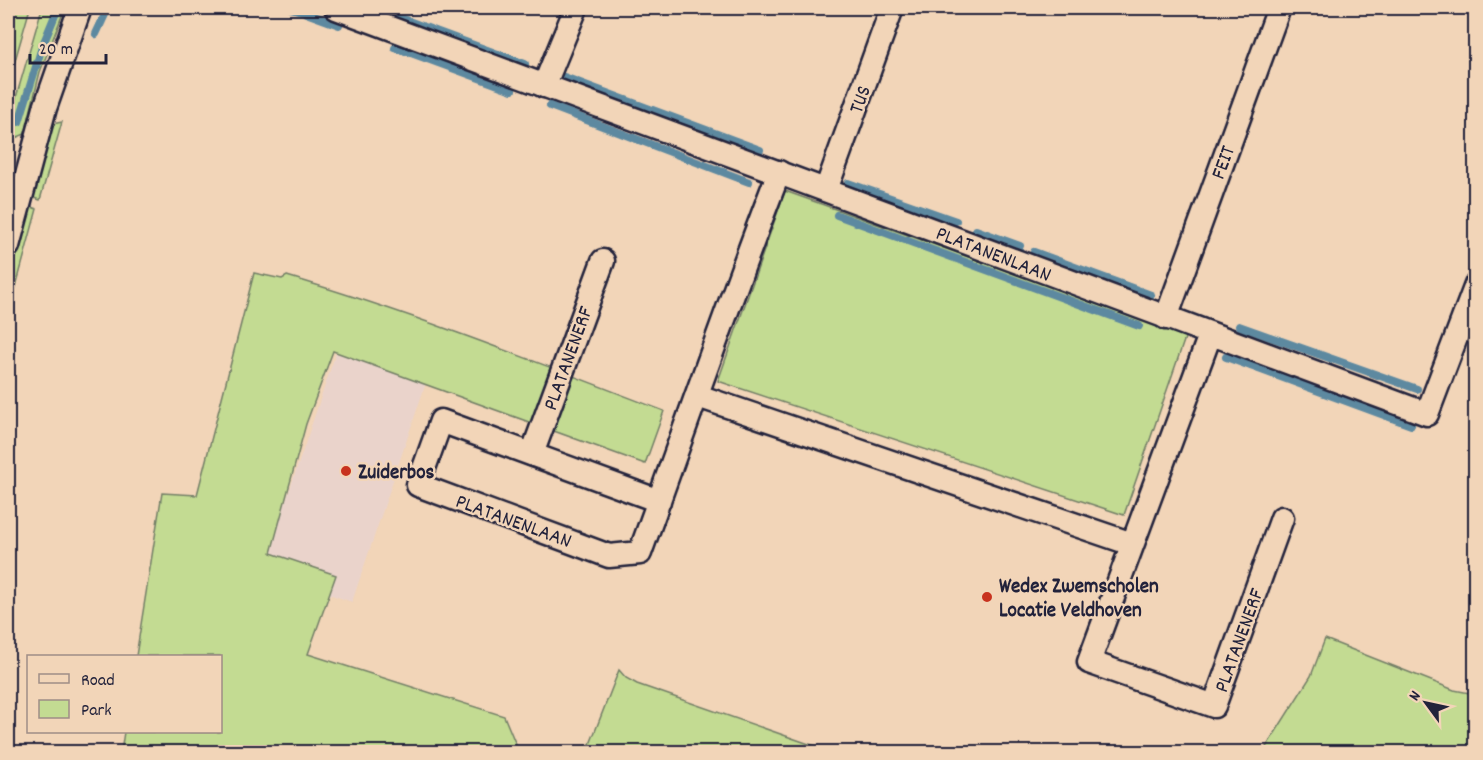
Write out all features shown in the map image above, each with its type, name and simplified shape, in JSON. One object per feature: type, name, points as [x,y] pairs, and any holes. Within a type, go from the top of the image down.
[{"type":"street","points":[[8,246],[16,178],[45,108],[80,8]]},
{"type":"street","name":"PLATANENLAAN","points":[[336,8],[1427,414],[1476,285]]},
{"type":"street","points":[[544,86],[576,8]]},
{"type":"street","name":"TUS","points":[[826,190],[892,8]]},
{"type":"street","name":"FEIT","points":[[1166,318],[1279,8]]},
{"type":"street","name":"PLATANENLAAN","points":[[659,501],[441,421],[418,485],[609,556],[640,553],[698,396],[779,172]]},
{"type":"street","name":"PLATANENERF","points":[[532,454],[603,261]]},
{"type":"street","points":[[698,396],[1132,544],[1210,334]]},
{"type":"street","name":"PLATANENERF","points":[[1132,544],[1089,662],[1214,706],[1282,518]]},
{"type":"shaded area","name":"Zuiderbos","points":[[340,341],[430,371],[352,602],[262,571]]},
{"type":"green space","points":[[8,8],[30,8],[8,85]]},
{"type":"green space","points":[[42,8],[65,8],[40,72],[25,134],[8,141],[8,125]]},
{"type":"green space","points":[[62,122],[40,200],[31,197],[53,124]]},
{"type":"green space","points":[[785,191],[1186,335],[1124,515],[718,381]]},
{"type":"green space","points":[[28,206],[37,209],[8,316],[8,283]]},
{"type":"green space","points":[[254,273],[282,279],[287,276],[382,306],[664,411],[645,464],[333,351],[306,424],[271,553],[336,575],[308,654],[504,716],[519,752],[121,752],[124,733],[222,733],[222,655],[136,655],[162,493],[197,495]]},
{"type":"green space","points":[[1325,639],[1454,690],[1475,694],[1475,752],[1263,752],[1311,676]]},
{"type":"green space","points":[[619,670],[626,678],[637,684],[832,752],[587,752]]},
{"type":"waterway","points":[[19,122],[42,47],[58,8]]},
{"type":"waterway","points":[[96,34],[108,8]]},
{"type":"waterway","points":[[291,8],[301,11]]},
{"type":"waterway","points":[[373,8],[525,64]]},
{"type":"waterway","points":[[306,13],[339,25]]},
{"type":"waterway","points":[[395,48],[408,52]]},
{"type":"waterway","points":[[411,53],[512,90]]},
{"type":"waterway","points":[[564,77],[760,150]]},
{"type":"waterway","points":[[550,106],[749,182]]},
{"type":"waterway","points":[[848,183],[956,221]]},
{"type":"waterway","points":[[837,215],[1139,326]]},
{"type":"waterway","points":[[976,230],[1020,246]]},
{"type":"waterway","points":[[1034,252],[1151,295]]},
{"type":"waterway","points":[[1239,326],[1417,389]]},
{"type":"waterway","points":[[1226,357],[1411,425]]},
{"type":"place","name":"Zuiderbos","points":[[346,471]]},
{"type":"place","name":"Wedex Zwemscholen Locatie Veldhoven","points":[[987,597]]}]
